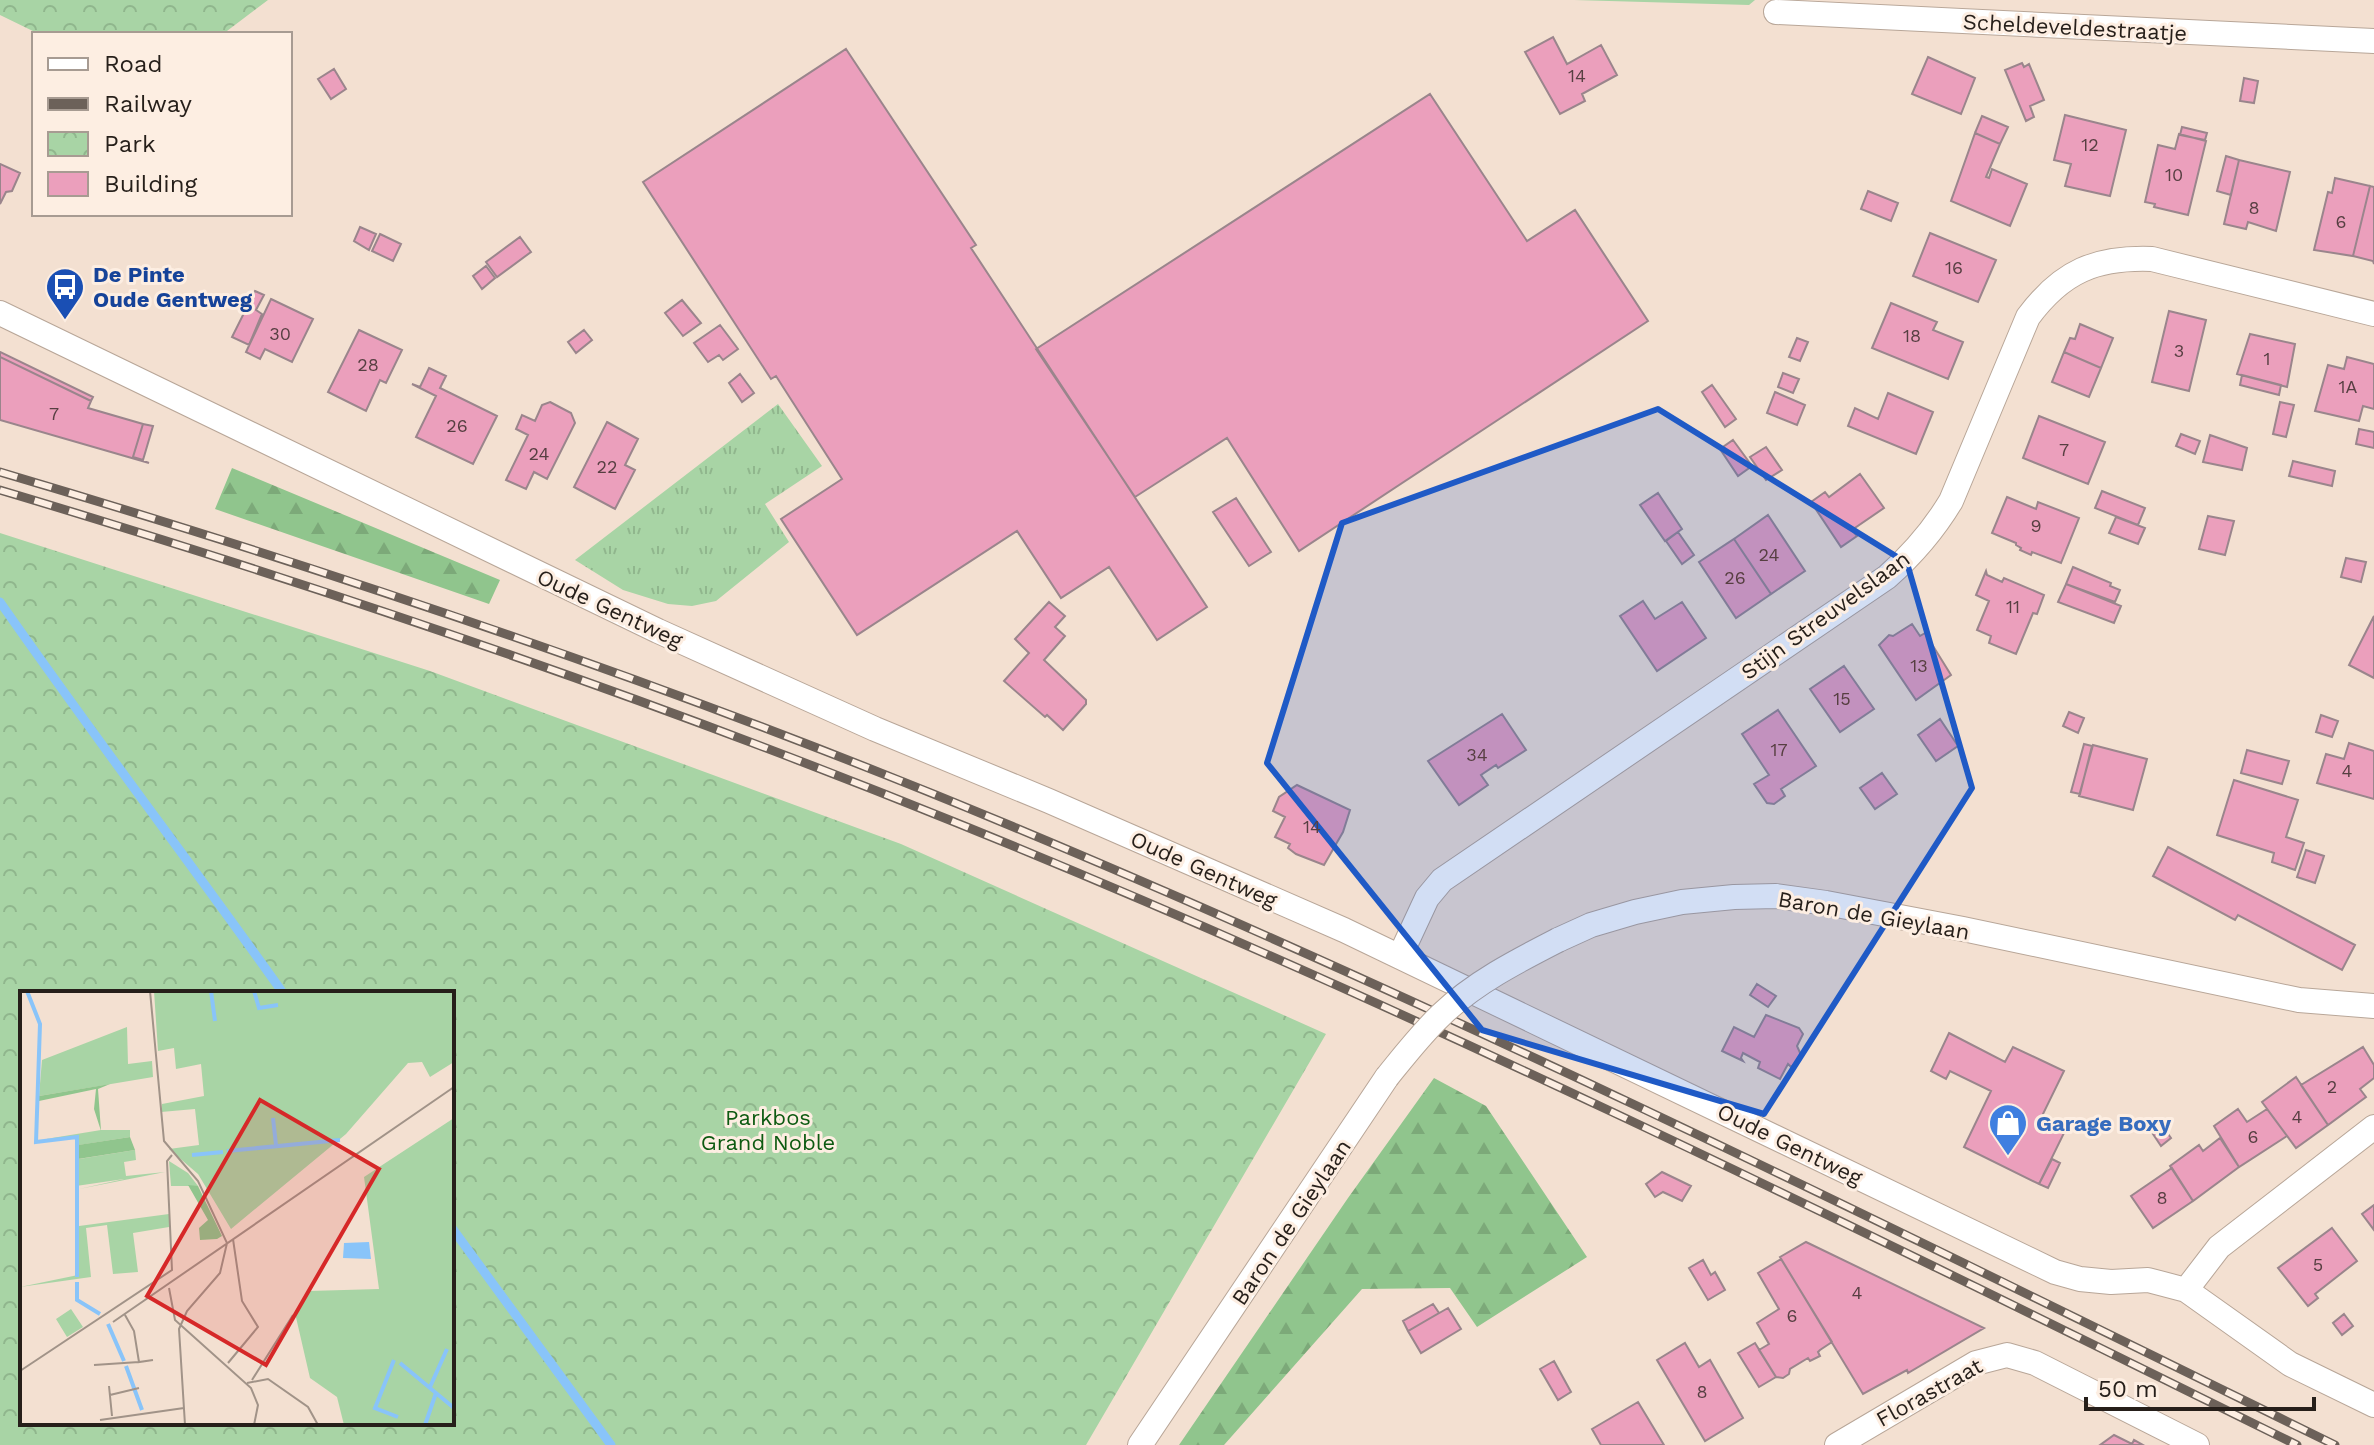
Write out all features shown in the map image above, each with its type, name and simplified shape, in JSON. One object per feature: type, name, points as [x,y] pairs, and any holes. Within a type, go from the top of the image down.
[{"type":"street","name":"Scheldeveldestraatje","points":[[1776,12],[2374,41]]},
{"type":"street","name":"Stijn Streuvelslaan","points":[[1400,956],[1427,898],[1442,880],[1887,577],[1913,555],[1951,501],[2028,317],[2046,293],[2068,276],[2097,263],[2124,258],[2152,259],[2374,314]]},
{"type":"street","name":"Oude Gentweg","points":[[0,313],[658,631],[1400,956],[2055,1272],[2080,1279],[2111,1282],[2148,1280],[2186,1290]]},
{"type":"street","name":"Baron de Gieylaan","points":[[1140,1445],[1387,1077],[1433,1022],[1471,990],[1558,940],[1606,921],[1682,902],[1776,896],[1963,929],[2299,1000],[2374,1006]]},
{"type":"street","points":[[2374,1127],[2219,1247],[2186,1290],[2290,1364],[2374,1405]]},
{"type":"street","name":"Florastraat","points":[[1837,1445],[1976,1363],[2007,1355],[2035,1363],[2197,1445]]},
{"type":"highlighted area","points":[[1658,409],[1907,563],[1972,788],[1764,1114],[1482,1030],[1267,763],[1342,523]]},
{"type":"green space","points":[[0,0],[268,0],[226,32],[35,32],[0,15]]},
{"type":"green space","points":[[1574,0],[1755,0],[1749,5]]},
{"type":"green space","points":[[778,404],[822,466],[765,504],[789,542],[716,601],[692,606],[668,604],[623,590],[575,560]]},
{"type":"green space","points":[[232,468],[500,580],[489,604],[215,509]]},
{"type":"green space","name":"Parkbos Grand Noble","points":[[0,533],[430,671],[901,844],[1326,1034],[1086,1445],[0,1445]]},
{"type":"green space","points":[[1434,1078],[1486,1106],[1587,1257],[1477,1327],[1450,1288],[1362,1289],[1224,1445],[1179,1445],[1348,1198]]},
{"type":"building","points":[[1553,37],[1567,64],[1601,45],[1617,75],[1582,94],[1585,101],[1560,114],[1525,52]]},
{"type":"building","points":[[846,49],[976,245],[971,248],[1207,607],[1157,640],[1109,567],[1061,598],[1017,531],[857,635],[781,519],[842,479],[776,376],[771,379],[643,182]]},
{"type":"building","points":[[1928,57],[1975,78],[1961,114],[1912,94]]},
{"type":"building","points":[[2022,63],[2024,67],[2029,64],[2044,100],[2030,106],[2034,117],[2026,121],[2005,70]]},
{"type":"building","points":[[334,69],[346,89],[331,99],[318,79]]},
{"type":"building","points":[[2244,78],[2258,81],[2254,103],[2240,101]]},
{"type":"building","points":[[1430,94],[1527,241],[1575,210],[1648,321],[1299,551],[1227,438],[1135,497],[1036,349]]},
{"type":"building","points":[[2065,115],[2126,130],[2110,196],[2065,186],[2071,164],[2054,160]]},
{"type":"building","points":[[1982,116],[2008,127],[2000,144],[1975,133]]},
{"type":"building","points":[[2182,127],[2207,133],[2205,140],[2180,135]]},
{"type":"building","points":[[1975,133],[2000,144],[1986,177],[1989,178],[1992,169],[2027,184],[2010,226],[1951,201]]},
{"type":"building","points":[[2179,134],[2206,141],[2188,215],[2145,202],[2158,145],[2175,149]]},
{"type":"building","points":[[2226,156],[2239,160],[2231,195],[2217,191]]},
{"type":"building","points":[[2239,160],[2290,172],[2276,231],[2248,222],[2246,229],[2224,224]]},
{"type":"building","points":[[0,164],[20,173],[12,191],[6,192],[0,204]]},
{"type":"building","points":[[2335,178],[2370,186],[2353,256],[2314,250],[2328,192],[2332,193]]},
{"type":"building","points":[[2370,186],[2374,187],[2374,264],[2373,261],[2353,256]]},
{"type":"building","points":[[1868,191],[1898,203],[1891,221],[1861,209]]},
{"type":"building","points":[[360,227],[376,234],[369,250],[354,241]]},
{"type":"building","points":[[1930,233],[1996,260],[1978,302],[1913,276]]},
{"type":"building","points":[[380,234],[401,244],[393,261],[372,251]]},
{"type":"building","points":[[520,237],[531,252],[497,277],[486,262]]},
{"type":"building","points":[[486,266],[495,278],[482,289],[473,276]]},
{"type":"building","points":[[255,291],[264,295],[256,310],[262,314],[249,345],[232,337]]},
{"type":"building","points":[[271,299],[313,319],[292,362],[265,349],[260,359],[246,352]]},
{"type":"building","points":[[682,300],[701,323],[683,336],[665,313]]},
{"type":"building","points":[[1891,303],[1937,322],[1933,330],[1963,342],[1948,379],[1872,348]]},
{"type":"building","points":[[2169,311],[2206,320],[2189,391],[2152,382]]},
{"type":"building","points":[[2080,324],[2113,338],[2101,368],[2064,352],[2070,338],[2075,339]]},
{"type":"building","points":[[720,325],[738,349],[723,360],[719,355],[708,362],[694,343]]},
{"type":"building","points":[[359,330],[402,350],[386,383],[380,380],[366,411],[328,392]]},
{"type":"building","points":[[584,330],[592,340],[576,353],[568,342]]},
{"type":"building","points":[[2250,334],[2295,344],[2287,387],[2237,374]]},
{"type":"building","points":[[1797,338],[1808,342],[1800,361],[1789,357]]},
{"type":"building","points":[[0,352],[93,397],[91,401],[0,357]]},
{"type":"building","points":[[2064,352],[2101,368],[2089,397],[2052,382]]},
{"type":"building","points":[[0,357],[91,401],[88,408],[143,424],[133,457],[149,463],[0,420]]},
{"type":"building","points":[[2347,357],[2374,364],[2374,409],[2363,406],[2359,421],[2315,411],[2328,365],[2344,369]]},
{"type":"building","points":[[429,368],[446,376],[440,388],[497,416],[473,464],[416,437],[436,396],[412,384],[420,387]]},
{"type":"building","points":[[1783,373],[1799,379],[1793,393],[1778,387]]},
{"type":"building","points":[[740,374],[754,393],[742,402],[729,383]]},
{"type":"building","points":[[2242,375],[2281,385],[2279,395],[2240,385]]},
{"type":"building","points":[[1712,385],[1736,419],[1725,427],[1702,392]]},
{"type":"building","points":[[1775,392],[1805,405],[1797,425],[1767,413]]},
{"type":"building","points":[[1888,393],[1933,412],[1916,454],[1848,426],[1855,408],[1878,419]]},
{"type":"building","points":[[550,402],[571,413],[575,423],[547,479],[534,472],[526,489],[506,480],[528,435],[516,429],[522,415],[535,421],[542,405]]},
{"type":"building","points":[[2280,402],[2294,405],[2286,437],[2273,434]]},
{"type":"building","points":[[2039,416],[2105,442],[2088,484],[2023,458]]},
{"type":"building","points":[[607,422],[638,439],[625,465],[635,470],[615,509],[574,487]]},
{"type":"building","points":[[143,424],[153,426],[143,460],[133,457]]},
{"type":"building","points":[[2359,429],[2374,432],[2374,448],[2356,444]]},
{"type":"building","points":[[2181,434],[2200,441],[2195,454],[2176,446]]},
{"type":"building","points":[[2210,435],[2247,448],[2242,470],[2203,462]]},
{"type":"building","points":[[1733,440],[1752,466],[1738,476],[1720,449]]},
{"type":"building","points":[[1766,447],[1782,470],[1766,480],[1750,457]]},
{"type":"building","points":[[2293,461],[2335,471],[2332,486],[2289,476]]},
{"type":"building","points":[[1860,474],[1884,508],[1852,530],[1857,536],[1841,547],[1811,502],[1825,492],[1829,497]]},
{"type":"building","points":[[2102,491],[2145,508],[2138,525],[2095,508]]},
{"type":"building","points":[[1658,493],[1682,529],[1665,541],[1640,505]]},
{"type":"building","points":[[2007,497],[2036,509],[2038,502],[2079,518],[2061,563],[2032,552],[2031,555],[2020,550],[2016,543],[1992,533]]},
{"type":"building","points":[[1236,498],[1271,552],[1249,566],[1213,512]]},
{"type":"building","points":[[1768,515],[1805,571],[1771,594],[1734,539]]},
{"type":"building","points":[[2208,516],[2234,521],[2225,555],[2199,549]]},
{"type":"building","points":[[2116,517],[2145,528],[2138,544],[2109,533]]},
{"type":"building","points":[[1678,532],[1694,555],[1682,564],[1666,541]]},
{"type":"building","points":[[1734,539],[1771,594],[1736,618],[1699,562]]},
{"type":"building","points":[[2346,558],[2366,562],[2361,582],[2341,577]]},
{"type":"building","points":[[2073,567],[2120,590],[2115,602],[2066,584]]},
{"type":"building","points":[[1986,571],[1987,575],[2002,582],[2004,578],[2044,595],[2016,654],[1989,643],[1991,636],[1977,630],[1989,601],[1976,595]]},
{"type":"building","points":[[2066,584],[2121,606],[2114,623],[2058,602]]},
{"type":"building","points":[[1643,601],[1655,619],[1682,602],[1706,638],[1657,671],[1620,616]]},
{"type":"building","points":[[1049,602],[1065,616],[1055,627],[1065,636],[1044,660],[1086,700],[1086,704],[1063,730],[1004,681],[1029,653],[1015,639]]},
{"type":"building","points":[[2374,616],[2374,678],[2349,665]]},
{"type":"building","points":[[1912,624],[1920,636],[1925,633],[1951,675],[1916,700],[1879,645],[1889,635],[1893,636]]},
{"type":"building","points":[[1844,666],[1874,709],[1840,732],[1810,689]]},
{"type":"building","points":[[1778,710],[1816,766],[1781,789],[1785,796],[1774,804],[1767,803],[1754,784],[1769,775],[1742,734]]},
{"type":"building","points":[[2069,712],[2084,718],[2078,733],[2063,726]]},
{"type":"building","points":[[1502,714],[1526,750],[1481,775],[1488,785],[1459,805],[1428,761]]},
{"type":"building","points":[[2321,715],[2338,721],[2332,737],[2316,732]]},
{"type":"building","points":[[1940,719],[1958,746],[1936,761],[1918,735]]},
{"type":"building","points":[[2349,743],[2374,751],[2374,799],[2317,783],[2326,754],[2344,759]]},
{"type":"building","points":[[2084,744],[2092,746],[2080,794],[2071,792]]},
{"type":"building","points":[[2093,745],[2147,759],[2133,810],[2079,796]]},
{"type":"building","points":[[2247,750],[2289,761],[2282,784],[2241,773]]},
{"type":"building","points":[[1882,773],[1897,794],[1875,809],[1860,788]]},
{"type":"building","points":[[2234,780],[2298,800],[2286,837],[2304,843],[2295,870],[2272,862],[2274,853],[2217,835]]},
{"type":"building","points":[[1297,785],[1350,810],[1343,832],[1324,865],[1296,854],[1288,848],[1290,844],[1275,837],[1285,817],[1273,811],[1279,797]]},
{"type":"building","points":[[2168,847],[2355,945],[2342,970],[2238,915],[2235,920],[2153,876]]},
{"type":"building","points":[[2306,850],[2324,856],[2315,883],[2297,877]]},
{"type":"building","points":[[1757,984],[1776,996],[1768,1007],[1750,995]]},
{"type":"building","points":[[1766,1015],[1799,1028],[1803,1034],[1797,1046],[1801,1055],[1791,1067],[1788,1064],[1780,1079],[1758,1068],[1760,1062],[1743,1053],[1743,1061],[1722,1051],[1734,1027],[1754,1037]]},
{"type":"building","points":[[1949,1033],[2005,1062],[2013,1047],[2064,1071],[2040,1120],[2064,1133],[2039,1184],[1964,1147],[1991,1091],[1950,1071],[1946,1079],[1931,1071]]},
{"type":"building","points":[[2363,1047],[2374,1065],[2374,1078],[2360,1089],[2366,1097],[2328,1125],[2301,1085]]},
{"type":"building","points":[[2296,1077],[2328,1125],[2296,1148],[2262,1102]]},
{"type":"building","points":[[2238,1109],[2247,1122],[2267,1109],[2287,1136],[2239,1167],[2214,1126]]},
{"type":"building","points":[[2161,1124],[2171,1138],[2161,1146],[2151,1131]]},
{"type":"building","points":[[2220,1138],[2239,1167],[2193,1201],[2170,1166],[2199,1145],[2203,1151]]},
{"type":"building","points":[[2052,1159],[2060,1163],[2048,1188],[2039,1184]]},
{"type":"building","points":[[2052,1159],[2060,1163],[2048,1188],[2039,1184]]},
{"type":"building","points":[[2172,1168],[2193,1201],[2153,1228],[2131,1196]]},
{"type":"building","points":[[1662,1172],[1691,1186],[1682,1201],[1663,1192],[1655,1197],[1646,1184]]},
{"type":"building","points":[[2374,1205],[2374,1230],[2362,1214]]},
{"type":"building","points":[[2332,1228],[2357,1261],[2315,1294],[2318,1298],[2308,1306],[2278,1268]]},
{"type":"building","points":[[1806,1242],[1984,1328],[1908,1373],[1907,1370],[1863,1394],[1780,1257]]},
{"type":"building","points":[[1781,1259],[1832,1342],[1818,1352],[1820,1356],[1810,1361],[1808,1358],[1790,1369],[1783,1378],[1776,1377],[1759,1350],[1769,1344],[1757,1323],[1779,1309],[1758,1273]]},
{"type":"building","points":[[1703,1260],[1711,1275],[1715,1272],[1725,1290],[1708,1300],[1689,1268]]},
{"type":"building","points":[[1433,1304],[1439,1313],[1408,1331],[1403,1321]]},
{"type":"building","points":[[1448,1308],[1461,1329],[1421,1353],[1408,1331]]},
{"type":"building","points":[[2344,1314],[2353,1326],[2342,1335],[2333,1323]]},
{"type":"building","points":[[1685,1343],[1699,1367],[1710,1360],[1743,1418],[1705,1441],[1657,1360]]},
{"type":"building","points":[[1755,1343],[1776,1377],[1759,1387],[1738,1353]]},
{"type":"building","points":[[1554,1361],[1571,1392],[1558,1400],[1540,1369]]},
{"type":"building","points":[[1638,1402],[1664,1445],[1601,1445],[1592,1429]]},
{"type":"building","points":[[2114,1435],[2132,1444],[2134,1440],[2143,1445],[2100,1445]]},
{"type":"waterway","points":[[0,602],[282,991]]},
{"type":"waterway","points":[[454,1231],[611,1445]]},
{"type":"railway","points":[[0,472],[255,550],[509,635],[760,726],[1009,825],[1511,1047],[1842,1204],[2335,1445]]},
{"type":"railway","points":[[0,490],[242,565],[602,687],[839,776],[1128,894],[1633,1122],[2297,1445]]},
{"type":"place","name":"De Pinte Oude Gentweg","points":[[65,321]]},
{"type":"place","name":"Garage Boxy","points":[[2008,1157]]}]
